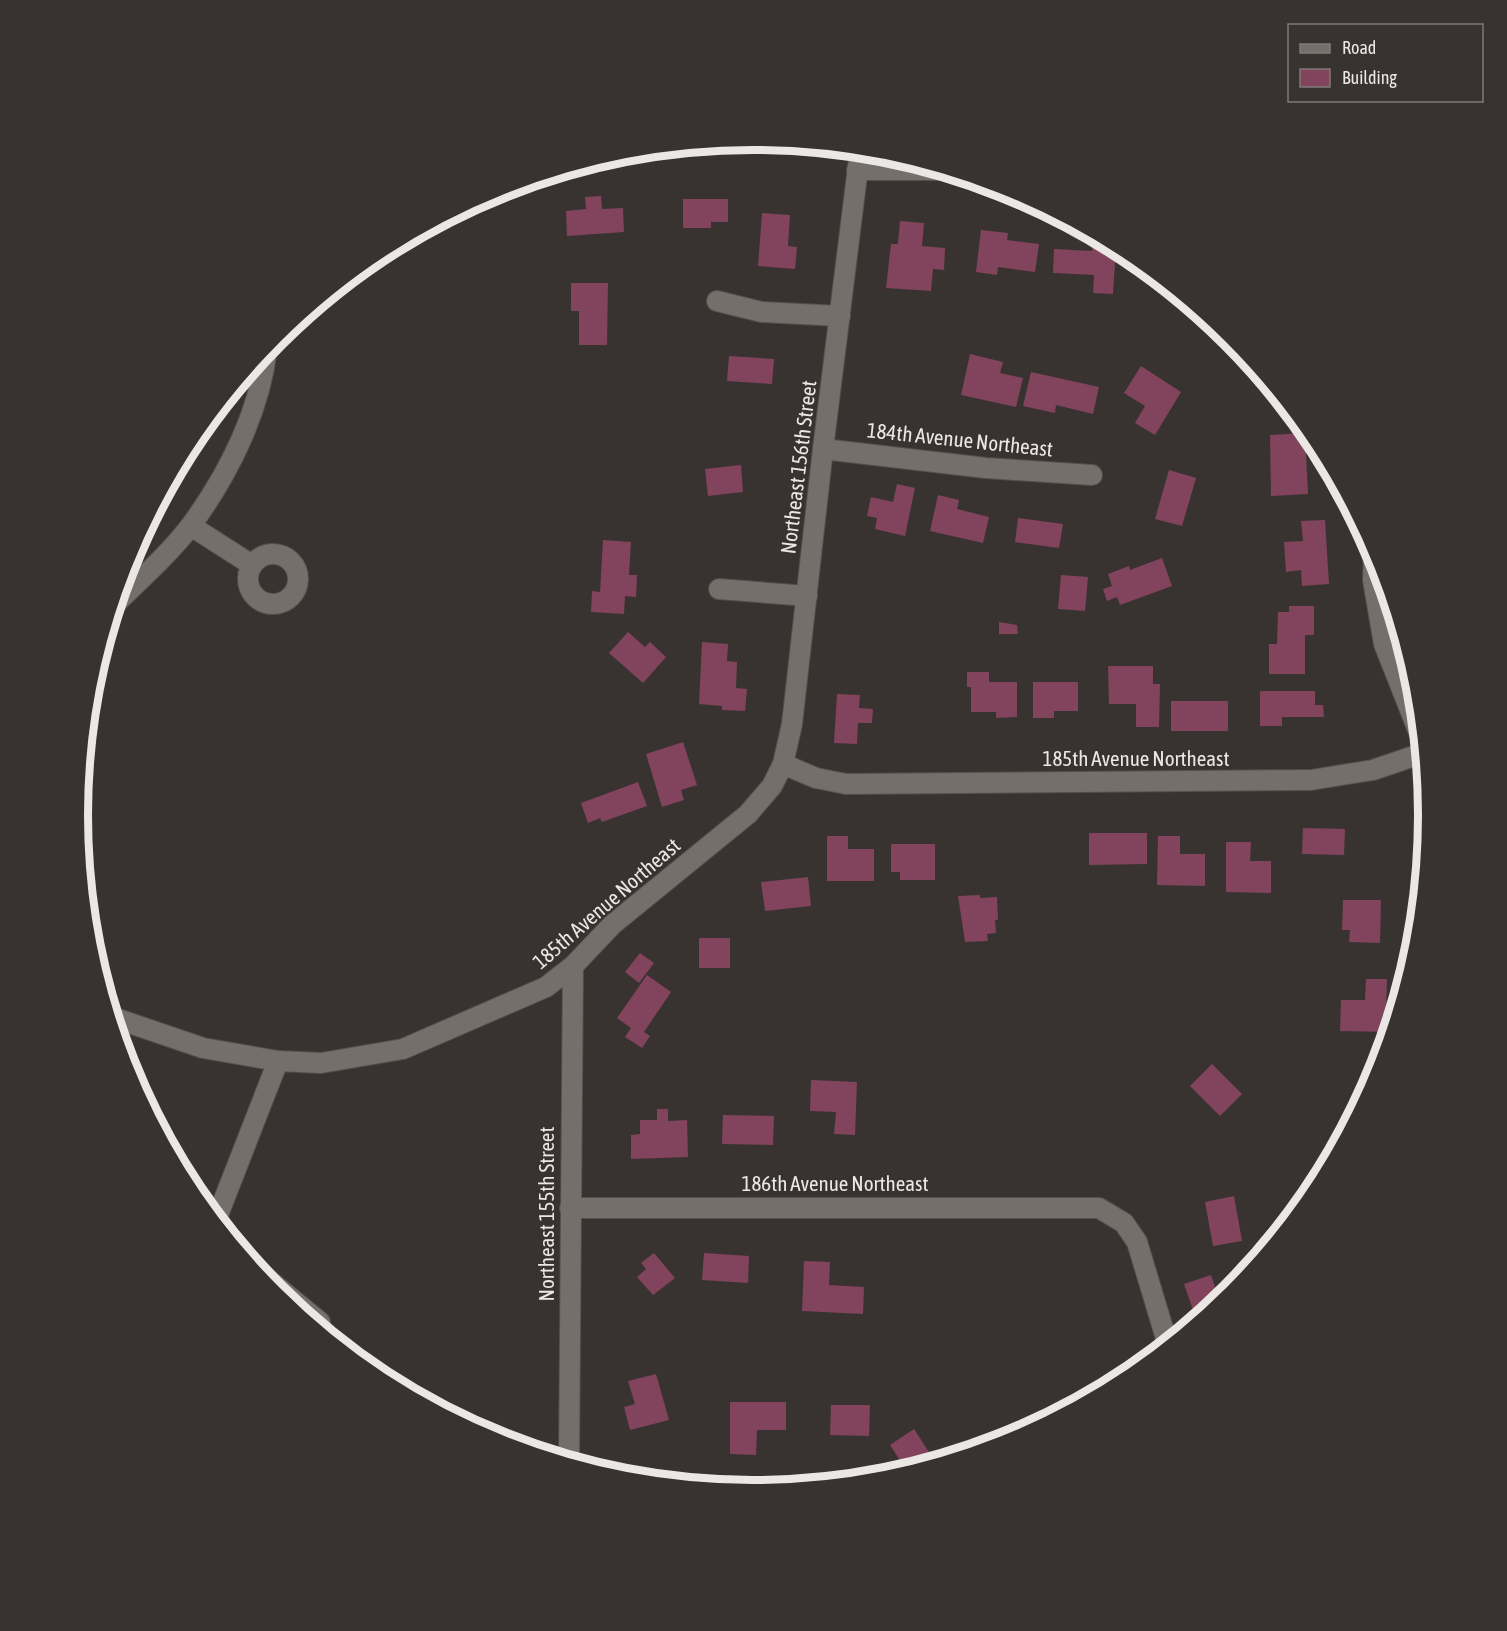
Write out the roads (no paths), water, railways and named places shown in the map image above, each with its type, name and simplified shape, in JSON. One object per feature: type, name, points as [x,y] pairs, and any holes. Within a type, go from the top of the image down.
[{"type":"street","points":[[859,160],[880,163]]},
{"type":"street","name":"Northeast 156th Street","points":[[772,786],[783,764],[792,724],[859,160]]},
{"type":"street","points":[[717,301],[762,312],[840,316]]},
{"type":"street","points":[[128,590],[191,526],[224,473],[247,427],[265,365]]},
{"type":"street","name":"184th Avenue Northeast","points":[[823,449],[986,468],[1092,475]]},
{"type":"street","points":[[191,526],[252,565]]},
{"type":"street","points":[[1373,575],[1384,644],[1410,709]]},
{"type":"street","points":[[719,590],[807,596]]},
{"type":"street","name":"185th Avenue Northeast","points":[[783,764],[816,778],[846,784],[1311,780],[1373,770],[1415,756]]},
{"type":"street","name":"185th Avenue Northeast","points":[[121,1020],[203,1048],[278,1061],[321,1063],[404,1049],[546,987],[573,966],[613,924],[748,814],[772,786]]},
{"type":"street","name":"Northeast 155th Street","points":[[569,1454],[573,966]]},
{"type":"street","points":[[220,1211],[278,1061]]},
{"type":"street","name":"186th Avenue Northeast","points":[[570,1208],[1099,1208],[1124,1223],[1137,1242],[1166,1337]]}]
